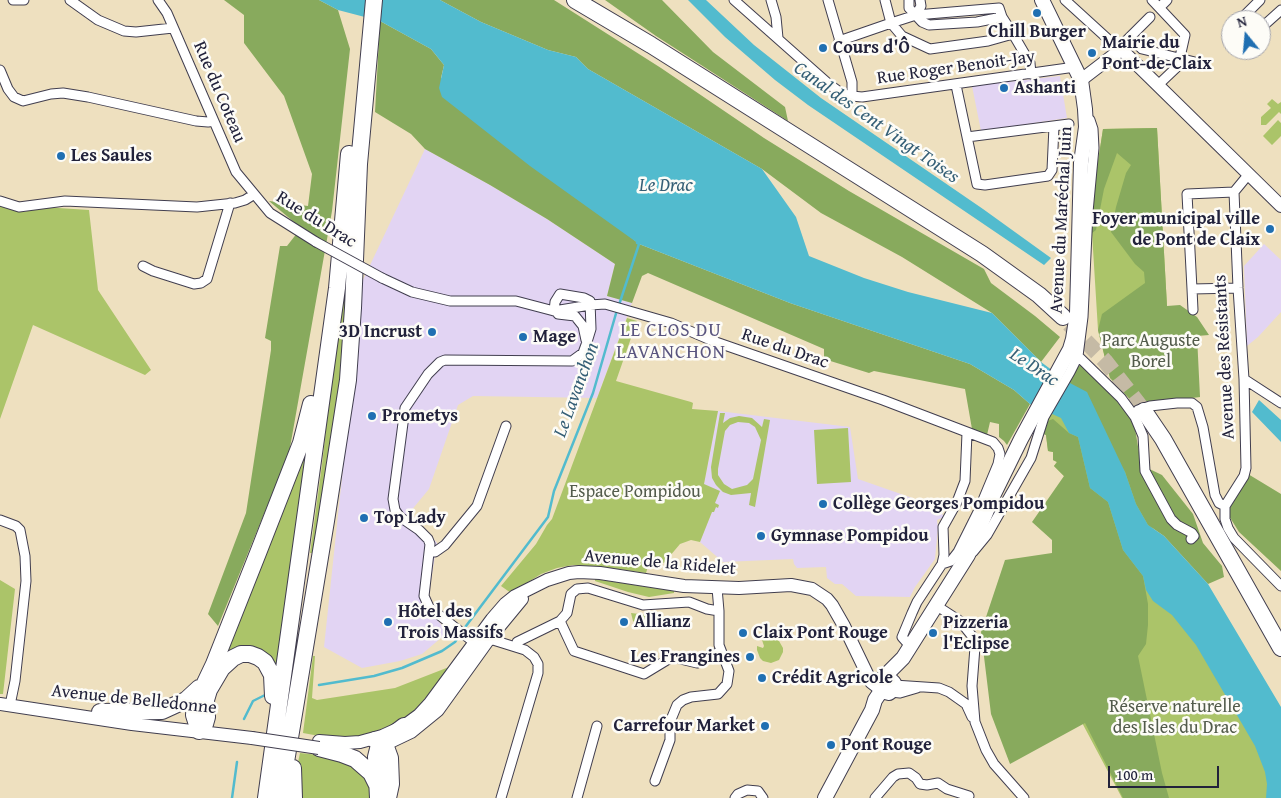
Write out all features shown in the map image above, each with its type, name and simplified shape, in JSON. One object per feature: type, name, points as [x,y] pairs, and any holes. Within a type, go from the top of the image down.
[{"type":"highway","points":[[280,798],[348,380],[364,0]]},
{"type":"highway","points":[[265,798],[332,323],[361,85],[374,0]]},
{"type":"highway","points":[[575,0],[651,45],[982,254],[1039,295],[1062,317]]},
{"type":"highway","points":[[588,0],[651,45]]},
{"type":"highway","points":[[200,726],[194,715],[194,707],[214,664],[301,442],[311,405],[324,333],[332,323]]},
{"type":"highway","points":[[1137,412],[1168,448],[1281,648]]},
{"type":"highway","points":[[294,798],[293,763],[326,521]]},
{"type":"highway","points":[[200,726],[207,696],[225,664],[233,658],[246,654],[265,662],[272,675],[274,686],[265,798]]},
{"type":"highway","points":[[100,712],[150,712],[169,709],[186,700],[205,681]]},
{"type":"highway","points":[[382,795],[376,757],[378,749],[394,745],[401,733]]},
{"type":"highway","points":[[319,745],[350,756],[362,763],[371,773],[382,795]]},
{"type":"main road","points":[[1042,0],[1078,74],[1121,51],[1125,53],[1281,206]]},
{"type":"main road","name":"Avenue du Maréchal Juin","points":[[1067,366],[1077,314],[1081,163],[1086,127],[1078,74]]},
{"type":"main road","points":[[825,798],[872,710],[875,700],[887,686],[906,652],[968,556],[993,496],[1067,366]]},
{"type":"main road","name":"Avenue de la Ridelet","points":[[319,745],[362,749],[381,748],[401,733],[430,703],[471,639],[505,604],[515,596],[536,585],[569,573],[588,572],[684,586],[717,588],[791,585],[815,591],[827,599],[834,608],[861,661],[887,686]]},
{"type":"main road","name":"Avenue de la Ridelet","points":[[401,733],[419,726],[438,710],[489,639],[511,611],[536,585]]},
{"type":"main road","points":[[471,639],[478,648],[477,656]]},
{"type":"main road","name":"Avenue de Belledonne","points":[[5,704],[100,712],[319,745]]},
{"type":"main road","name":"Avenue de Belledonne","points":[[5,704],[132,724],[200,726]]},
{"type":"street","points":[[13,0],[24,0]]},
{"type":"street","points":[[70,0],[98,20],[124,31],[136,32],[173,28]]},
{"type":"street","name":"Rue du Coteau","points":[[158,0],[164,7],[233,167],[253,195]]},
{"type":"street","points":[[734,0],[778,38]]},
{"type":"street","points":[[771,0],[776,17],[778,38]]},
{"type":"street","points":[[828,0],[852,82],[852,96]]},
{"type":"street","points":[[885,0],[893,27],[902,36],[930,49],[988,41],[1013,34]]},
{"type":"street","points":[[909,0],[909,8],[916,15]]},
{"type":"street","points":[[916,15],[921,6],[920,0]]},
{"type":"street","points":[[1065,0],[1121,51],[1125,42],[1150,17]]},
{"type":"street","points":[[1152,0],[1185,35],[1178,66],[1158,85]]},
{"type":"street","points":[[1160,7],[1167,0]]},
{"type":"street","points":[[1250,10],[1260,0]]},
{"type":"street","points":[[839,40],[916,15],[998,8],[1030,63],[1031,74]]},
{"type":"street","points":[[1271,19],[1281,10]]},
{"type":"street","points":[[1130,37],[1142,49],[1195,62]]},
{"type":"street","name":"Rue Roger Benoit-Jay","points":[[778,38],[841,93],[852,96],[862,97],[1031,74],[1078,74]]},
{"type":"street","points":[[0,70],[8,89],[14,97],[23,102],[51,94],[63,93],[196,120],[213,121]]},
{"type":"street","points":[[956,84],[977,184],[985,185],[1048,176],[1052,170],[1054,126]]},
{"type":"street","points":[[1067,366],[1078,356],[1084,317],[1088,212],[1094,148],[1090,120],[1085,117]]},
{"type":"street","points":[[967,137],[1069,124]]},
{"type":"street","points":[[1193,310],[1188,194],[1234,192],[1248,175]]},
{"type":"street","name":"Avenue des Résistants","points":[[1225,506],[1244,476],[1246,468],[1244,379],[1234,192]]},
{"type":"street","name":"Rue du Drac","points":[[0,201],[19,207],[65,201],[197,207],[245,200],[253,195],[270,213],[316,242],[412,292],[431,298],[468,302],[516,301],[554,311],[605,304],[671,324],[972,434],[995,445],[1000,454],[999,460],[978,512],[958,552],[950,562],[942,564]]},
{"type":"street","points":[[143,266],[194,284],[201,283],[207,279],[230,203]]},
{"type":"street","points":[[1192,289],[1238,288]]},
{"type":"street","name":"Rue du Drac","points":[[554,311],[555,302],[560,294],[584,298],[590,301],[590,305]]},
{"type":"street","points":[[501,798],[538,673],[538,664],[534,657],[516,646],[489,639],[471,639],[429,607],[424,596],[430,544],[428,539],[419,530],[400,517],[395,510],[393,499],[405,408],[428,374],[440,362],[445,360],[572,361],[583,353],[587,342],[591,329],[590,305]]},
{"type":"street","points":[[554,311],[557,314],[575,316],[583,326],[587,342]]},
{"type":"street","points":[[1078,356],[1137,412]]},
{"type":"street","points":[[1244,379],[1279,399]]},
{"type":"street","points":[[1137,412],[1150,406],[1177,403],[1192,403],[1197,407],[1215,495],[1219,503],[1225,506],[1225,519],[1228,528],[1234,538],[1281,586]]},
{"type":"street","points":[[1137,412],[1135,416],[1143,436],[1145,471],[1171,519],[1192,533],[1194,536],[1191,539]]},
{"type":"street","points":[[430,552],[436,552],[445,546],[477,506],[506,426]]},
{"type":"street","name":"Rue du Drac","points":[[906,652],[902,637],[916,602],[942,564],[944,555],[943,526],[957,502],[965,481],[972,434]]},
{"type":"street","points":[[0,520],[16,526],[20,530],[25,556],[26,582],[15,681],[5,704]]},
{"type":"street","points":[[934,577],[949,586]]},
{"type":"street","points":[[516,646],[517,642],[560,621],[567,613],[573,591],[583,588],[643,605],[689,602],[707,609],[719,611]]},
{"type":"street","points":[[655,781],[670,740],[670,722],[677,705],[691,697],[718,694],[727,684],[729,671],[719,645],[717,588]]},
{"type":"street","points":[[937,606],[960,621],[972,636],[974,647],[972,686],[975,722]]},
{"type":"street","points":[[560,621],[574,651],[644,674],[672,657],[697,663],[721,652]]},
{"type":"street","points":[[887,686],[900,694],[920,687],[939,688],[958,697],[966,704],[994,764],[1024,798]]},
{"type":"street","points":[[577,798],[597,726]]},
{"type":"street","points":[[875,798],[893,777],[898,774],[909,773],[920,784],[938,783],[947,789],[969,796],[968,798]]},
{"type":"street","points":[[735,798],[742,791],[753,790],[761,794],[763,798]]},
{"type":"shaded area","points":[[1060,76],[1067,118],[981,131],[972,86]]},
{"type":"shaded area","points":[[425,149],[547,219],[615,264],[607,296],[632,303],[597,398],[473,396],[458,405],[429,489],[410,512],[437,543],[430,587],[424,605],[448,632],[422,654],[400,661],[362,668],[324,647],[363,280]]},
{"type":"shaded area","points":[[1264,244],[1281,260],[1281,312],[1247,346],[1244,266]]},
{"type":"shaded area","name":"Collège Georges Pompidou","points":[[718,411],[850,427],[858,479],[938,507],[944,517],[937,520],[935,559],[910,597],[856,596],[842,584],[835,584],[827,578],[826,567],[797,568],[793,559],[723,562],[700,542],[715,503],[704,484]]},
{"type":"green space","points":[[224,0],[319,0],[338,10],[350,49],[332,211],[289,453],[218,626],[208,614],[246,513],[271,350],[271,341],[265,338],[280,246],[287,246],[301,228],[269,201],[308,206],[312,174],[284,96],[244,43],[244,15]]},
{"type":"green space","points":[[440,0],[554,0],[661,68],[764,138],[849,191],[984,269],[991,283],[1060,337],[1041,362],[992,313],[902,257],[821,213],[762,169],[588,69],[576,57],[548,50],[481,22]]},
{"type":"green space","points":[[605,0],[662,0],[713,52],[785,107],[788,121],[656,36]]},
{"type":"green space","points":[[380,21],[431,49],[444,65],[441,78],[639,244],[790,303],[970,364],[1014,390],[1030,404],[1007,445],[999,437],[999,424],[990,422],[987,435],[972,429],[965,389],[874,371],[869,373],[824,359],[824,349],[648,273],[642,276],[632,303],[607,296],[615,264],[547,219],[425,149],[411,134],[375,112]]},
{"type":"green space","points":[[1272,99],[1278,104],[1281,102],[1281,114],[1279,112],[1266,125],[1261,125],[1261,117],[1271,108],[1267,104]]},
{"type":"green space","points":[[1278,120],[1281,123],[1281,136],[1272,145],[1263,136]]},
{"type":"green space","name":"Parc Auguste Borel","points":[[1157,128],[1167,306],[1200,397],[1158,401],[1110,378],[1098,330],[1092,233],[1095,181],[1103,129]]},
{"type":"green space","name":"Parc Auguste Borel","points":[[1157,128],[1167,306],[1180,305],[1197,317],[1209,335],[1197,336],[1200,397],[1158,401],[1137,407],[1110,378],[1098,330],[1102,314],[1145,283],[1144,272],[1135,264],[1111,232],[1126,173],[1131,165],[1117,153],[1104,189],[1096,230],[1092,233],[1095,181],[1103,129]]},
{"type":"green space","points":[[0,206],[24,212],[43,207],[89,210],[98,290],[151,370],[145,375],[33,325],[0,419]]},
{"type":"green space","points":[[344,263],[350,266],[347,343],[314,553],[310,553],[322,465]]},
{"type":"green space","name":"Espace Pompidou","points":[[627,318],[637,321],[616,381],[691,402],[693,403],[692,409],[718,411],[704,484],[720,491],[715,503],[719,505],[718,508],[716,507],[714,512],[712,512],[700,542],[691,540],[680,544],[664,563],[650,560],[646,573],[573,565],[541,574],[511,593],[501,586],[536,544],[552,519]]},
{"type":"green space","points":[[1082,364],[1107,385],[1134,422],[1141,465],[1162,475],[1193,514],[1203,543],[1222,566],[1224,577],[1208,584],[1164,536],[1148,525],[1136,504],[1125,472],[1068,382],[1076,368]]},
{"type":"green space","name":"Réserve naturelle des Isles du Drac","points":[[1076,368],[1281,798],[1122,798],[1079,717],[1064,476],[1054,466],[1057,462],[1053,460],[1053,452],[1048,451],[1046,435],[1044,434],[1045,422]]},
{"type":"green space","points":[[720,413],[725,413],[723,423],[730,418],[739,416],[752,418],[762,427],[764,419],[770,420],[755,507],[749,505],[751,493],[731,495],[723,492],[712,478],[711,467]],"holes":[[[738,422],[749,423],[755,427],[761,440],[753,479],[747,485],[732,489],[724,484],[718,475],[725,431],[730,425]]]},
{"type":"green space","points":[[1053,419],[1069,433],[1078,437],[1090,488],[1108,502],[1123,550],[1143,576],[1148,604],[1148,625],[1146,644],[1138,656],[1162,773],[1169,798],[1123,798],[1085,723],[1010,764],[991,714],[981,632],[1005,560],[1052,553],[1052,540],[1032,522],[1064,476],[1054,466],[1057,462],[1053,460],[1053,452],[1048,451],[1046,435],[1044,434],[1045,422]]},
{"type":"green space","points":[[848,428],[851,482],[817,484],[814,430]]},
{"type":"green space","points":[[309,443],[276,672],[261,652],[217,667]]},
{"type":"green space","points":[[1248,474],[1281,494],[1281,571],[1239,532],[1229,516],[1229,503]]},
{"type":"green space","points":[[595,579],[674,591],[674,593],[649,597],[595,581]]},
{"type":"green space","points":[[0,580],[15,589],[3,694],[0,694]]},
{"type":"green space","points":[[631,613],[660,614],[660,616],[652,628],[644,628],[633,621]]},
{"type":"green space","points":[[772,637],[779,641],[783,648],[779,660],[771,663],[763,661],[757,650],[757,646],[763,648],[762,640]]},
{"type":"green space","points":[[313,656],[315,656],[312,698],[317,700],[395,688],[449,667],[417,709],[394,724],[361,737],[325,737],[303,733]]},
{"type":"green space","points":[[300,753],[338,757],[356,763],[370,786],[371,798],[300,798],[296,771]]},
{"type":"water","name":"Le Drac","points":[[319,0],[440,0],[481,22],[548,50],[576,57],[588,69],[762,169],[796,217],[809,256],[864,278],[908,292],[992,313],[1041,362],[1068,382],[1087,392],[1125,472],[1136,504],[1148,525],[1164,536],[1208,584],[1281,707],[1281,798],[1266,798],[1267,784],[1265,772],[1255,746],[1196,645],[1172,615],[1153,601],[1146,590],[1143,576],[1123,550],[1108,502],[1090,488],[1078,437],[1069,433],[1061,418],[1030,404],[1014,390],[970,364],[790,303],[639,244],[530,166],[442,97],[439,88],[444,65],[431,49],[380,21],[338,10]]},
{"type":"water","points":[[688,0],[706,0],[754,45],[821,98],[1051,258],[1044,265],[808,105],[775,80],[725,37]]},
{"type":"water","points":[[1259,400],[1281,420],[1281,442],[1252,412]]},
{"type":"waterway","name":"Le Lavanchon","points":[[619,305],[639,244],[637,243]]},
{"type":"waterway","name":"Le Lavanchon","points":[[463,630],[548,517],[554,491],[593,393],[617,310]]},
{"type":"waterway","name":"Le Lavanchon","points":[[319,685],[374,676],[402,668],[442,651],[455,642],[460,634]]},
{"type":"waterway","points":[[244,719],[253,701],[265,695]]},
{"type":"waterway","name":"Le Lavanchon","points":[[232,798],[237,762]]},
{"type":"tunnel","points":[[1069,324],[1105,361],[1144,411]]},
{"type":"place","name":"Chill Burger","points":[[1037,13]]},
{"type":"place","name":"Cours d'Ô","points":[[823,48]]},
{"type":"place","name":"Mairie du Pont-de-Claix","points":[[1092,53]]},
{"type":"place","name":"Ashanti","points":[[1004,88]]},
{"type":"place","name":"Les Saules","points":[[61,156]]},
{"type":"place","name":"Foyer municipal ville de Pont de Claix","points":[[1270,229]]},
{"type":"place","name":"3D Incrust","points":[[432,332]]},
{"type":"place","name":"Mage","points":[[523,337]]},
{"type":"place","name":"Prometys","points":[[372,416]]},
{"type":"place","name":"Collège Georges Pompidou","points":[[823,504]]},
{"type":"place","name":"Top Lady","points":[[364,518]]},
{"type":"place","name":"Gymnase Pompidou","points":[[761,536]]},
{"type":"place","name":"Hôtel des Trois Massifs","points":[[388,622]]},
{"type":"place","name":"Allianz","points":[[624,622]]},
{"type":"place","name":"Claix Pont Rouge","points":[[743,633]]},
{"type":"place","name":"Pizzeria l'Eclipse","points":[[933,633]]},
{"type":"place","name":"Les Frangines","points":[[750,657]]},
{"type":"place","name":"Crédit Agricole","points":[[762,678]]},
{"type":"place","name":"Carrefour Market","points":[[765,726]]},
{"type":"place","name":"Pont Rouge","points":[[831,745]]},
{"type":"district","name":"LE CLOS DU LAVANCHON","points":[[671,342]]},
{"type":"water label","name":"Canal des Cent Vingt Toises","points":[[876,123]]}]
